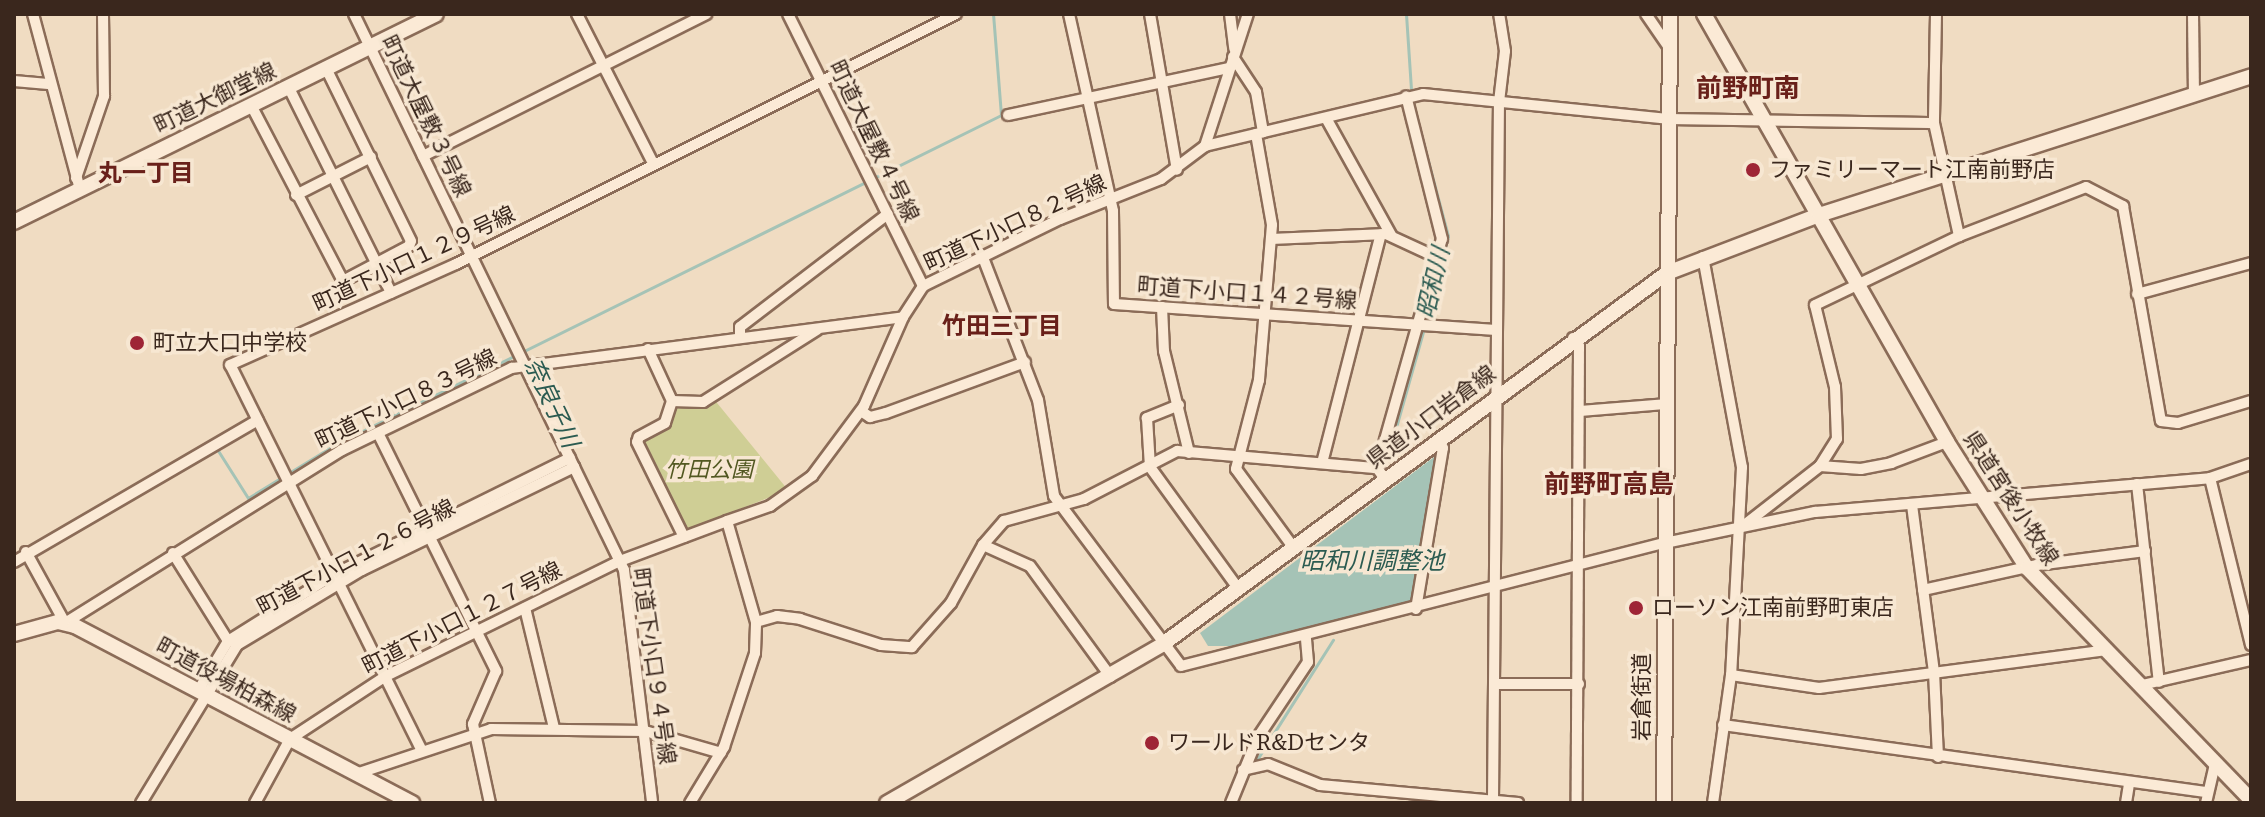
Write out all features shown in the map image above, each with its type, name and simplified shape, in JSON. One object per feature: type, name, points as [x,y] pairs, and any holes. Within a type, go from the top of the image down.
[{"type":"street","points":[[33,14],[78,184]]},
{"type":"street","points":[[78,184],[104,96],[103,14]]},
{"type":"street","name":"町道大屋敷３号線","points":[[354,14],[525,365]]},
{"type":"street","name":"町道大御堂線","points":[[14,222],[78,184],[251,105],[436,14]]},
{"type":"street","points":[[577,14],[654,165]]},
{"type":"street","points":[[423,156],[706,14]]},
{"type":"street","name":"町道大屋敷４号線","points":[[788,14],[923,286]]},
{"type":"street","name":"町道下小口１２９号線","points":[[422,751],[230,365],[472,256],[956,14]]},
{"type":"street","name":"町道下小口１４２号線","points":[[1069,14],[1111,200],[1114,304],[1496,330]]},
{"type":"street","points":[[1150,14],[1177,170]]},
{"type":"street","points":[[1230,14],[1232,59],[1256,92],[1270,198],[1271,239],[1259,380],[1236,469],[1293,547]]},
{"type":"street","points":[[1205,146],[1248,14]]},
{"type":"street","points":[[1493,800],[1499,102],[1505,51],[1499,14]]},
{"type":"street","points":[[1646,14],[1670,49]]},
{"type":"street","name":"岩倉街道","points":[[1664,803],[1670,14]]},
{"type":"street","points":[[1704,14],[1819,215]]},
{"type":"street","points":[[1936,14],[1934,123],[1942,177],[1959,236]]},
{"type":"street","points":[[2193,14],[2194,96]]},
{"type":"street","points":[[1008,115],[1162,82],[1232,59]]},
{"type":"street","points":[[251,105],[338,279],[376,264],[411,241],[326,68]]},
{"type":"street","name":"県道小口岩倉線","points":[[887,803],[1111,677],[1163,644],[1293,547],[1381,474],[1438,439],[1573,338],[1667,273],[1819,215],[2251,76]]},
{"type":"street","points":[[14,81],[51,84]]},
{"type":"street","points":[[288,86],[391,293]]},
{"type":"street","points":[[1205,146],[1406,96],[1668,119],[1765,123],[1934,123]]},
{"type":"street","points":[[756,622],[777,616],[800,619],[906,649],[951,603],[983,545],[1004,521],[1060,505],[1150,467],[1177,451],[1322,463],[1381,474],[1438,258],[1442,228],[1406,96]]},
{"type":"street","points":[[1322,463],[1358,321],[1386,235],[1326,118]]},
{"type":"street","name":"町道下小口８２号線","points":[[727,521],[792,495],[861,411],[903,317],[923,286],[982,255],[1177,170],[1205,146]]},
{"type":"street","points":[[296,195],[371,157]]},
{"type":"street","points":[[1742,527],[1820,466],[1837,439],[1835,387],[1815,305],[1959,236],[2007,222],[2086,187],[2123,206],[2161,421],[2178,423],[2251,401]]},
{"type":"street","points":[[740,337],[740,327],[888,214]]},
{"type":"street","name":"県道宮後小牧線","points":[[1819,215],[1947,442],[2027,568],[2251,800]]},
{"type":"street","points":[[1271,239],[1386,235],[1438,258]]},
{"type":"street","points":[[982,255],[1025,362],[1052,460],[1054,496],[1163,644],[1185,666],[1306,638],[1665,543],[1815,512],[2210,478],[2251,464]]},
{"type":"street","points":[[1703,257],[1733,401],[1742,467],[1742,527],[1731,675],[1713,803]]},
{"type":"street","points":[[2137,294],[2251,263]]},
{"type":"street","points":[[1162,307],[1164,351],[1189,453]]},
{"type":"street","name":"町道下小口８３号線","points":[[65,623],[289,482],[378,433],[525,365],[903,317]]},
{"type":"street","points":[[672,401],[703,402],[822,327]]},
{"type":"street","points":[[1573,338],[1579,346],[1577,803]]},
{"type":"street","points":[[648,349],[672,401],[665,423],[637,442],[684,537]]},
{"type":"street","points":[[861,411],[870,417],[886,413],[1025,362]]},
{"type":"street","name":"町道下小口９４号線","points":[[525,365],[620,561],[645,731],[652,803]]},
{"type":"street","points":[[1579,411],[1666,404]]},
{"type":"street","points":[[1179,405],[1147,418],[1150,467],[1238,588]]},
{"type":"street","points":[[14,562],[26,552],[258,420]]},
{"type":"street","points":[[378,433],[496,677],[473,724],[490,803]]},
{"type":"street","points":[[1416,609],[1443,448],[1438,439]]},
{"type":"street","points":[[1820,466],[1876,466],[1947,442]]},
{"type":"street","name":"町道下小口１２６号線","points":[[141,803],[202,693],[237,645],[337,578],[572,462]]},
{"type":"street","points":[[2210,478],[2251,645]]},
{"type":"street","points":[[2137,484],[2159,682]]},
{"type":"street","points":[[1912,505],[1934,672],[1938,757]]},
{"type":"street","points":[[690,803],[721,753],[755,653],[756,622],[727,521]]},
{"type":"street","name":"町道下小口１２７号線","points":[[255,803],[290,739],[386,676],[620,561],[727,521]]},
{"type":"street","points":[[983,545],[1030,566],[1111,677]]},
{"type":"street","points":[[1923,590],[2027,568],[2145,551]]},
{"type":"street","points":[[14,634],[65,623],[26,552]]},
{"type":"street","points":[[173,553],[228,641]]},
{"type":"street","points":[[202,693],[228,641],[337,578]]},
{"type":"street","points":[[525,608],[554,728]]},
{"type":"street","name":"町道役場柏森線","points":[[65,623],[412,803]]},
{"type":"street","points":[[1231,803],[1264,727],[1305,669],[1310,655],[1306,638]]},
{"type":"street","points":[[1731,675],[1819,688],[2106,650]]},
{"type":"street","points":[[2142,685],[2251,660]]},
{"type":"street","points":[[1494,684],[1579,684]]},
{"type":"street","points":[[1723,725],[2129,783],[2206,798],[2215,764]]},
{"type":"street","points":[[356,774],[475,733],[554,728],[645,731],[721,753]]},
{"type":"street","points":[[1243,770],[1268,764],[1320,785],[1518,803]]},
{"type":"street","points":[[2126,803],[2129,783]]},
{"type":"green space","name":"竹田公園","points":[[713,398],[788,490],[687,530],[641,442],[679,404]]},
{"type":"water","name":"昭和川調整池","points":[[1438,454],[1415,601],[1233,646],[1208,646],[1200,633]]},
{"type":"waterway","points":[[88,127],[98,95],[98,14]]},
{"type":"waterway","name":"奈良子川","points":[[217,449],[248,498],[336,444],[1001,115],[993,14]]},
{"type":"waterway","name":"昭和川","points":[[1406,14],[1411,89]]},
{"type":"waterway","name":"昭和川","points":[[1419,127],[1448,236],[1426,321]]},
{"type":"waterway","points":[[14,212],[72,184],[68,158]]},
{"type":"waterway","name":"昭和川","points":[[1387,459],[1424,328]]},
{"type":"waterway","name":"奈良子川","points":[[532,369],[576,461]]},
{"type":"waterway","name":"昭和川","points":[[1258,758],[1333,640]]},
{"type":"place","name":"ファミリーマート江南前野店","points":[[1753,170]]},
{"type":"place","name":"町立大口中学校","points":[[137,343]]},
{"type":"place","name":"ローソン江南前野町東店","points":[[1636,608]]},
{"type":"place","name":"ワールドR&Dセンタ","points":[[1152,743]]},
{"type":"district","name":"前野町南","points":[[1748,89]]},
{"type":"district","name":"丸一丁目","points":[[146,174]]},
{"type":"district","name":"竹田三丁目","points":[[1002,327]]},
{"type":"district","name":"前野町高島","points":[[1609,485]]}]
